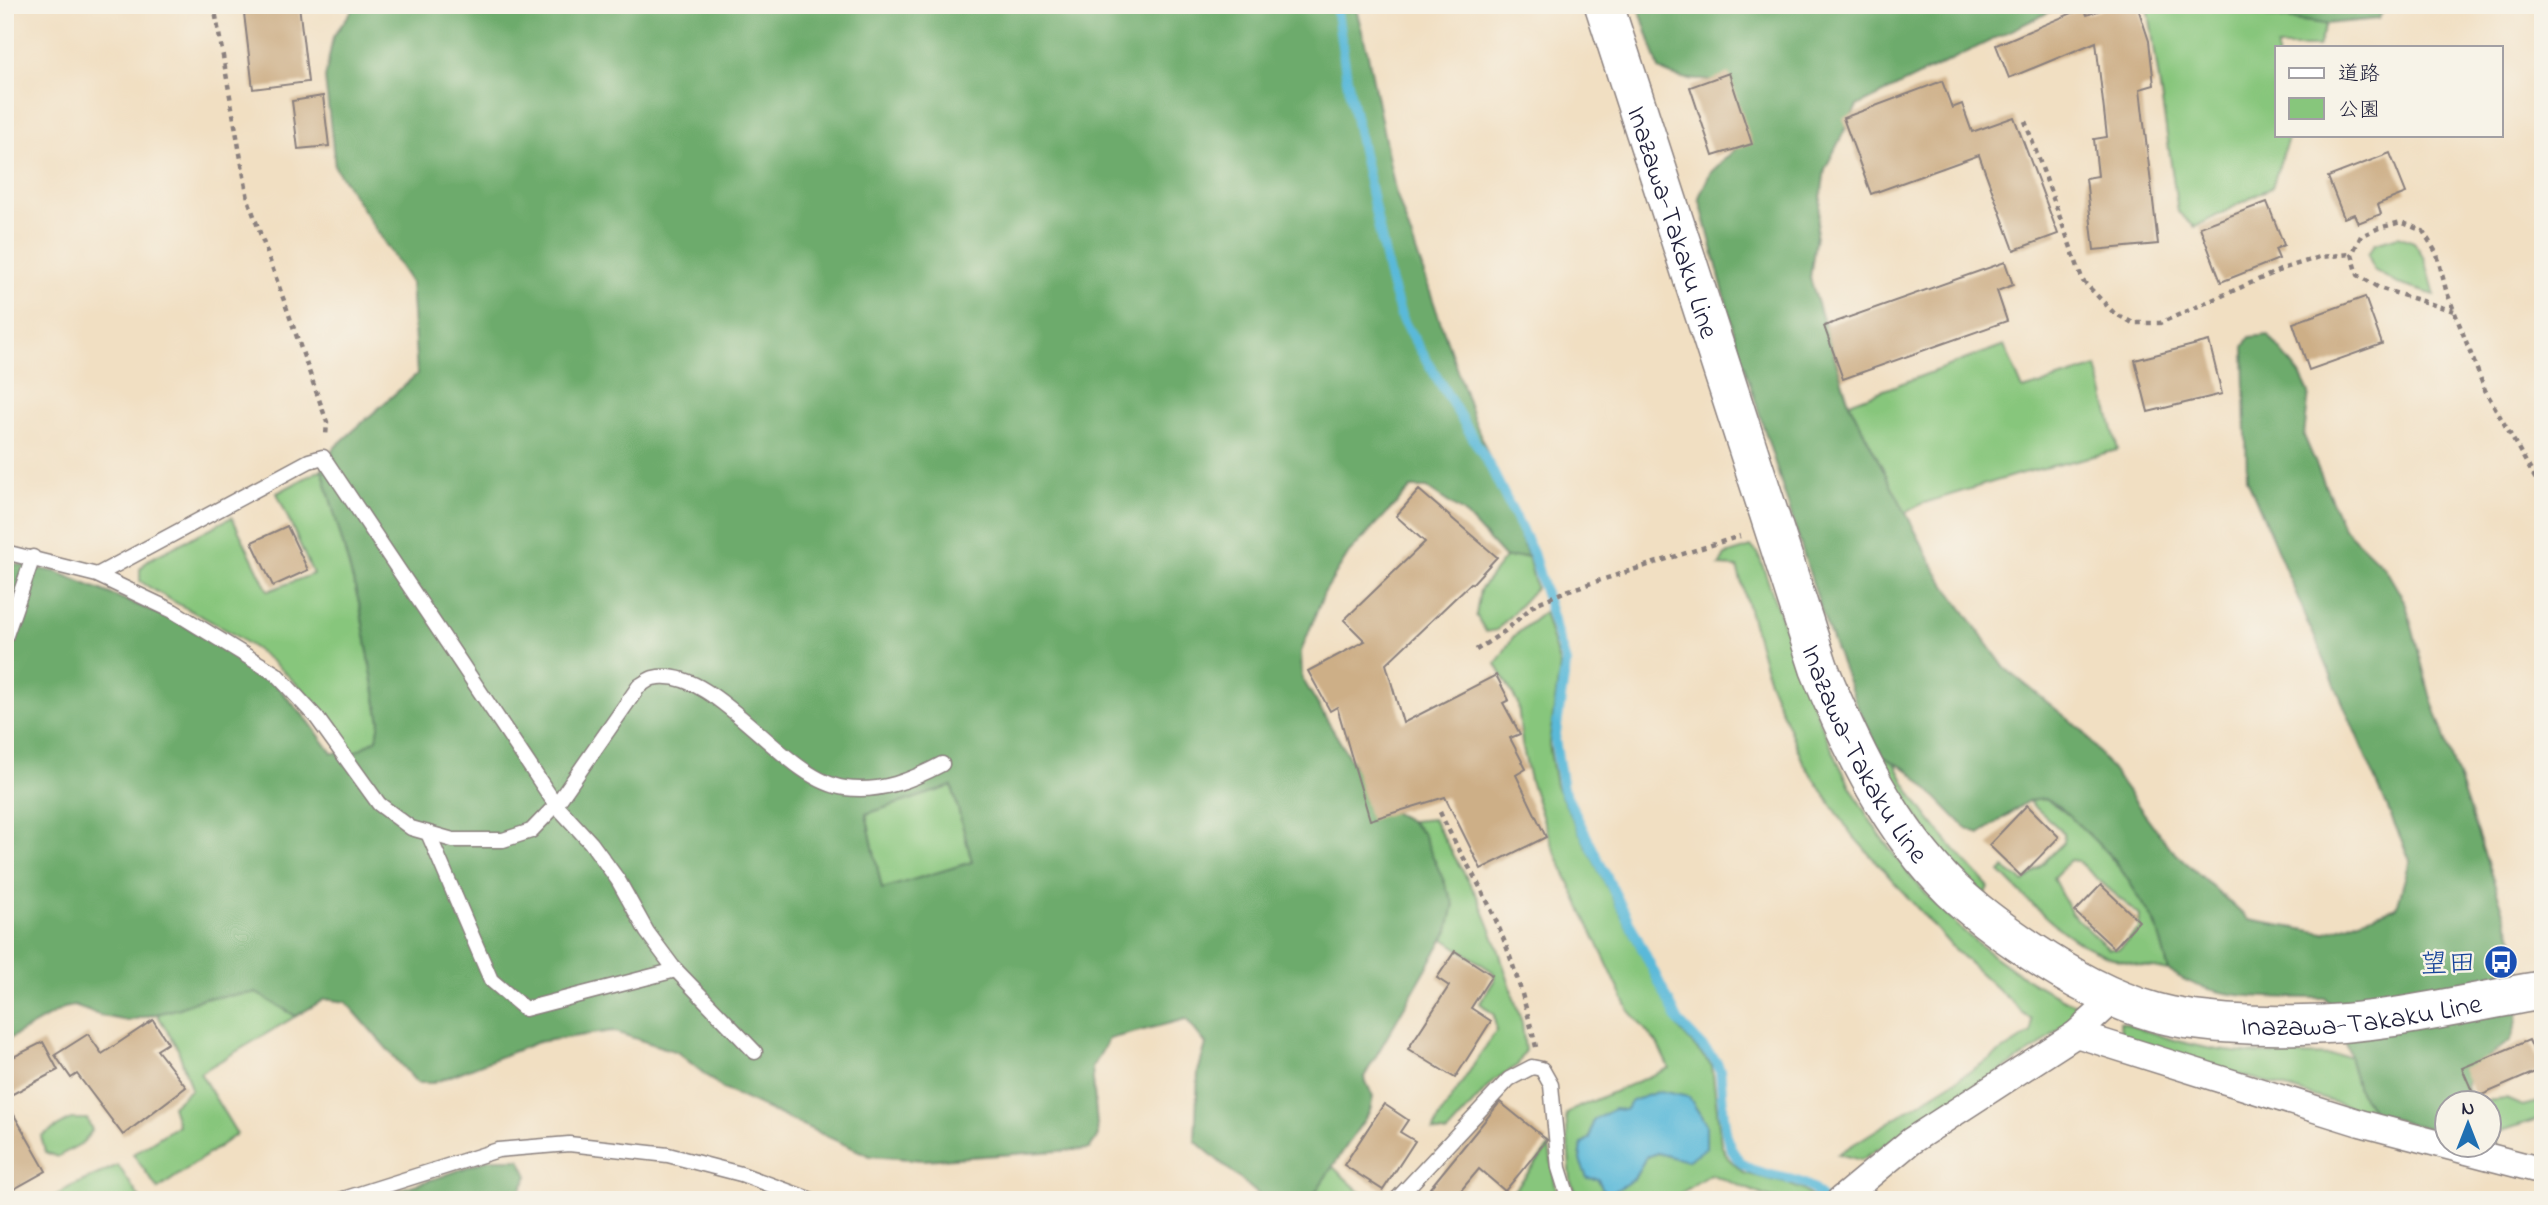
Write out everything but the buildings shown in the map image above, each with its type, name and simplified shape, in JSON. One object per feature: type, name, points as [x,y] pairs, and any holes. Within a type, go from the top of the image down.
[{"type":"main road","name":"Inazawa-Takaku Line","points":[[1604,5],[1819,668],[1842,725],[1869,778],[1906,835],[1951,889],[2003,932],[2052,965],[2114,999],[2157,1013],[2215,1021],[2303,1025],[2410,1016],[2543,990]]},
{"type":"street","points":[[1840,1200],[1911,1141],[2076,1034],[2114,999]]},
{"type":"street","points":[[2076,1034],[2360,1123],[2543,1171]]},
{"type":"lane","points":[[97,575],[309,461],[323,457],[556,805],[591,843],[618,880],[647,932],[676,970],[755,1052]]},
{"type":"lane","points":[[5,552],[97,575],[173,611],[276,674],[317,718],[379,804],[411,828],[453,841],[503,841],[531,831],[556,805],[639,686],[653,678],[683,680],[708,692],[816,779],[843,788],[874,789],[917,777],[942,764]]},
{"type":"lane","points":[[5,638],[33,557]]},
{"type":"lane","points":[[428,833],[491,979],[525,1009],[676,970]]},
{"type":"lane","points":[[1396,1200],[1509,1079],[1532,1067],[1542,1069],[1551,1085],[1559,1168],[1569,1200]]},
{"type":"lane","points":[[340,1200],[498,1150],[569,1144],[668,1155],[741,1174],[812,1200]]},
{"type":"path","points":[[214,5],[248,199],[327,422],[323,457]]},
{"type":"path","points":[[2025,121],[2083,281],[2114,313],[2133,323],[2160,323],[2285,268],[2320,257],[2352,254]]},
{"type":"path","points":[[2454,311],[2379,288],[2358,275],[2352,254],[2361,236],[2401,222],[2423,231],[2437,254],[2454,311],[2485,390],[2543,492]]},
{"type":"path","points":[[1476,650],[1505,631],[1535,604],[1566,591],[1771,526]]},
{"type":"path","points":[[1440,812],[1456,848],[1484,895],[1500,932],[1542,1069]]},
{"type":"green space","points":[[356,5],[1355,5],[1367,50],[1395,190],[1474,419],[1528,556],[1505,558],[1464,513],[1427,488],[1411,488],[1349,553],[1324,593],[1301,652],[1302,678],[1377,804],[1410,821],[1423,834],[1454,904],[1448,931],[1364,1077],[1373,1097],[1370,1111],[1310,1200],[1265,1200],[1195,1141],[1198,1072],[1206,1044],[1186,1019],[1109,1039],[1092,1068],[1098,1136],[1089,1149],[923,1160],[870,1156],[723,1089],[677,1052],[612,1031],[538,1042],[433,1083],[417,1083],[346,1002],[325,999],[296,1016],[256,993],[203,998],[180,1008],[128,1021],[102,1016],[74,1006],[64,1008],[5,1041],[5,562],[57,572],[181,623],[268,676],[309,722],[332,753],[353,753],[377,739],[380,721],[360,606],[322,469],[334,448],[417,374],[411,283],[335,167],[325,78],[333,37]],"holes":[[[952,786],[972,862],[882,889],[866,814]]]},
{"type":"green space","points":[[1638,5],[2100,5],[2053,10],[1857,106],[1825,169],[1810,278],[1849,403],[1937,573],[2005,668],[2083,731],[2169,847],[2249,920],[2324,933],[2397,907],[2410,860],[2247,479],[2244,347],[2250,337],[2268,335],[2300,374],[2309,393],[2304,436],[2343,527],[2385,568],[2406,604],[2430,695],[2520,959],[2517,1021],[2511,1040],[2470,1071],[2467,1090],[2432,1090],[2432,1129],[2374,1114],[2358,1090],[2338,1011],[2325,998],[2225,993],[2187,981],[2169,971],[2156,924],[2115,860],[2059,806],[2045,799],[2028,801],[1980,834],[1965,827],[1910,771],[1882,756],[1858,708],[1823,616],[1735,336],[1699,197],[1710,173],[1746,139],[1726,80],[1683,78],[1659,69]]},
{"type":"green space","points":[[2148,5],[2181,5],[2326,24],[2318,46],[2275,46],[2275,136],[2289,136],[2272,187],[2195,227],[2178,212]]},
{"type":"green space","points":[[2181,5],[2388,5],[2378,19],[2326,24]]},
{"type":"green space","points":[[2398,236],[2414,242],[2425,259],[2435,295],[2398,284],[2374,270],[2368,254],[2375,243]]},
{"type":"green space","points":[[2004,345],[2023,390],[2097,367],[2118,450],[2019,474],[1921,504],[1905,513],[1849,403]]},
{"type":"green space","points":[[322,469],[360,606],[380,722],[377,740],[353,753],[315,704],[273,662],[227,630],[140,581],[140,569],[148,560],[232,517],[268,591],[313,574],[277,493]]},
{"type":"green space","points":[[1751,547],[1758,553],[1796,661],[1828,740],[1860,804],[1884,841],[1941,910],[1973,940],[2008,967],[2084,1008],[2038,1047],[1861,1160],[1838,1154],[2031,1033],[2031,1020],[1954,949],[1852,835],[1803,762],[1769,681],[1737,567],[1719,566],[1725,555]]},
{"type":"green space","points":[[1528,556],[1536,588],[1497,630],[1486,632],[1476,615],[1480,590],[1505,558]]},
{"type":"green space","points":[[1544,612],[1560,666],[1549,744],[1556,786],[1678,1028],[1712,1066],[1721,1144],[1728,1158],[1744,1173],[1788,1184],[1803,1190],[1815,1200],[1782,1200],[1768,1197],[1710,1174],[1670,1200],[1581,1200],[1571,1183],[1566,1115],[1574,1109],[1669,1068],[1657,1043],[1629,1011],[1552,846],[1530,780],[1522,744],[1518,704],[1496,664],[1513,637]],"holes":[[[1625,1110],[1657,1153],[1646,1157],[1634,1179],[1611,1193],[1603,1190],[1598,1179],[1587,1177],[1580,1160],[1582,1144]]]},
{"type":"green space","points":[[1882,756],[1895,762],[1924,812],[1989,887],[1985,895],[1954,864],[1927,830]]},
{"type":"green space","points":[[952,786],[972,862],[882,890],[866,814]]},
{"type":"green space","points":[[2045,799],[2060,808],[2108,854],[2147,907],[2161,940],[2169,971],[2113,958],[2082,944],[2045,916],[2000,872],[2004,868],[2024,882],[2064,842],[2063,832],[2028,801]],"holes":[[[2070,860],[2077,861],[2140,916],[2139,929],[2119,949],[2109,949],[2072,914],[2053,878]]]},
{"type":"green space","points":[[1433,819],[1478,898],[1497,945],[1522,1023],[1525,1051],[1517,1066],[1493,1081],[1447,1133],[1433,1131],[1496,1031],[1494,1015],[1480,1003],[1495,979],[1493,972],[1444,939],[1448,931],[1423,834],[1411,821]]},
{"type":"green space","points":[[256,993],[296,1016],[200,1073],[237,1134],[158,1189],[133,1154],[178,1125],[172,1106],[191,1089],[178,1049],[157,1014],[203,998]]},
{"type":"green space","points":[[2120,1022],[2182,1042],[2219,1050],[2349,1056],[2358,1090],[2374,1114],[2183,1058],[2121,1034]]},
{"type":"green space","points":[[2502,1099],[2522,1106],[2543,1101],[2543,1117],[2502,1131]]},
{"type":"green space","points":[[71,1119],[87,1119],[92,1130],[84,1142],[57,1157],[45,1152],[41,1136]]},
{"type":"green space","points":[[1549,1147],[1558,1200],[1506,1200]]},
{"type":"green space","points":[[489,1159],[520,1159],[528,1176],[516,1200],[366,1200],[443,1176]]},
{"type":"green space","points":[[118,1165],[141,1200],[49,1200],[70,1187]]},
{"type":"green space","points":[[1332,1166],[1369,1200],[1310,1200]]},
{"type":"water","points":[[1660,1091],[1689,1097],[1706,1124],[1706,1148],[1687,1161],[1657,1153],[1646,1157],[1634,1179],[1611,1193],[1603,1190],[1598,1179],[1587,1178],[1580,1160],[1582,1144],[1590,1138],[1593,1121],[1614,1109],[1625,1110],[1632,1101]]},
{"type":"waterway","points":[[1336,5],[1347,79],[1390,280],[1402,319],[1491,468],[1533,553],[1566,663],[1555,740],[1563,789],[1679,1022],[1716,1061],[1720,1070],[1726,1132],[1736,1156],[1746,1166],[1758,1172],[1799,1182],[1812,1189],[1823,1200]]},
{"type":"place","name":"望田","points":[[2501,962]]}]
